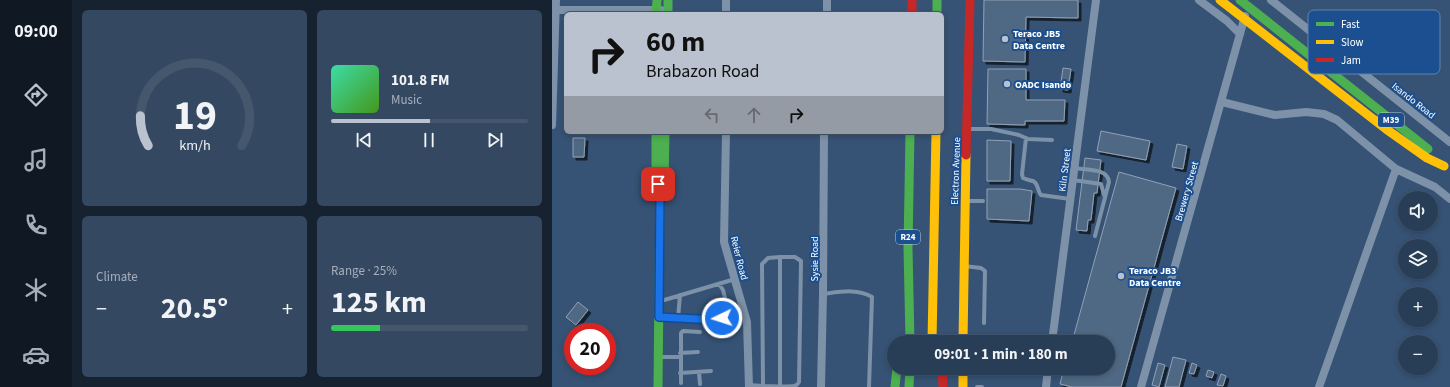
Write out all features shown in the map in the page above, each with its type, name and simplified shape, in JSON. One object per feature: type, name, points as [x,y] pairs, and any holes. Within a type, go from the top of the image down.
[{"type":"main road","points":[[656,12],[657,0]]},
{"type":"main road","points":[[668,0],[668,12]]},
{"type":"main road","points":[[912,0],[912,12]]},
{"type":"main road","points":[[937,0],[937,12]]},
{"type":"main road","name":"Electron Avenue","points":[[963,335],[970,0]]},
{"type":"main road","name":"M39","points":[[1220,0],[1308,69]]},
{"type":"main road","name":"M39","points":[[1240,0],[1248,3],[1308,52]]},
{"type":"main road","name":"M39","points":[[1315,74],[1386,129],[1427,158],[1447,169]]},
{"type":"main road","name":"M39","points":[[1335,74],[1431,152],[1447,169]]},
{"type":"main road","points":[[656,134],[656,170],[660,193],[658,387]]},
{"type":"main road","points":[[660,193],[665,177],[665,134]]},
{"type":"main road","name":"R24","points":[[910,134],[908,248],[910,335]]},
{"type":"main road","name":"R24","points":[[932,335],[936,134]]},
{"type":"main road","points":[[900,312],[903,267],[908,248]]},
{"type":"main road","points":[[934,287],[939,335]]},
{"type":"main road","points":[[895,387],[896,375]]},
{"type":"main road","points":[[909,387],[910,375]]},
{"type":"main road","points":[[942,375],[943,387]]},
{"type":"main road","points":[[963,375],[963,387]]},
{"type":"street","points":[[552,125],[554,10],[556,0]]},
{"type":"street","points":[[726,0],[726,12]]},
{"type":"street","points":[[827,0],[827,12]]},
{"type":"street","name":"Kiln Street","points":[[1053,335],[1096,0]]},
{"type":"street","points":[[1199,0],[1240,34]]},
{"type":"street","name":"Isando Road","points":[[1271,0],[1308,29]]},
{"type":"street","name":"Brewery Street","points":[[1141,387],[1222,102],[1248,3]]},
{"type":"street","points":[[554,10],[668,12]]},
{"type":"street","name":"Isando Road","points":[[1364,74],[1450,142]]},
{"type":"street","points":[[1222,102],[1275,116],[1306,112],[1324,114],[1337,120],[1396,169],[1430,185],[1450,199]]},
{"type":"street","name":"Reier Road","points":[[726,134],[724,238],[725,247],[747,322],[749,386]]},
{"type":"street","name":"Sysie Road","points":[[821,387],[824,134]]},
{"type":"street","points":[[1318,387],[1396,169]]},
{"type":"street","points":[[1046,387],[1047,375]]},
{"type":"lane","points":[[967,129],[991,129],[1026,138],[1052,140]]},
{"type":"lane","points":[[1026,138],[1022,174],[1023,178],[1035,182],[1037,184],[1038,193],[1041,195],[1070,199]]},
{"type":"lane","points":[[1074,168],[1100,171],[1107,175],[1109,182],[1095,236]]},
{"type":"lane","points":[[1073,180],[1101,184],[1104,190],[1105,198]]},
{"type":"lane","points":[[965,201],[983,202]]},
{"type":"lane","points":[[780,257],[780,386]]},
{"type":"lane","points":[[749,386],[792,387],[797,385],[799,377],[801,261],[795,257],[768,258],[762,264],[763,386]]},
{"type":"lane","points":[[964,266],[981,268],[985,271],[984,323]]},
{"type":"lane","points":[[659,302],[735,279]]},
{"type":"lane","points":[[659,317],[716,320],[725,316],[728,310],[728,304],[719,284]]},
{"type":"lane","points":[[823,294],[856,291],[865,292],[872,297],[870,387]]},
{"type":"lane","points":[[678,318],[680,295]]},
{"type":"lane","points":[[680,383],[682,332],[700,332]]},
{"type":"lane","points":[[658,358],[698,352]]},
{"type":"lane","points":[[680,373],[711,371]]},
{"type":"lane","points":[[700,372],[700,384]]},
{"type":"lane","points":[[977,387],[982,387]]},
{"type":"building","name":"Teraco JB5 Data Centre","points":[[984,0],[1078,0],[1078,18],[1026,17],[1025,62],[983,61]]},
{"type":"building","points":[[1063,68],[1071,69],[1068,90],[1060,89]]},
{"type":"building","name":"OADC Isando","points":[[988,69],[1026,69],[1026,100],[1065,100],[1064,121],[1025,121],[1025,125],[987,124]]},
{"type":"building","points":[[1101,131],[1150,141],[1146,160],[1097,151]]},
{"type":"building","points":[[573,138],[585,138],[584,157],[573,157]]},
{"type":"building","points":[[987,140],[1011,141],[1010,181],[987,181]]},
{"type":"building","points":[[1177,144],[1187,146],[1183,169],[1172,167]]},
{"type":"building","points":[[1085,158],[1101,160],[1097,193],[1094,193],[1091,220],[1088,220],[1087,231],[1076,230]]},
{"type":"building","name":"Teraco JB3 Data Centre","points":[[1119,172],[1176,188],[1121,387],[1072,387],[1060,384],[1062,375],[1115,375],[1115,335],[1074,335]]},
{"type":"building","points":[[987,189],[1020,189],[1032,191],[1029,221],[987,219]]},
{"type":"building","points":[[578,302],[588,310],[578,323],[574,323],[566,317]]},
{"type":"building","points":[[1173,357],[1186,360],[1179,387],[1165,387]]},
{"type":"building","points":[[1158,363],[1165,365],[1159,387],[1152,385]]},
{"type":"building","points":[[1192,363],[1197,365],[1194,374],[1189,373]]},
{"type":"building","points":[[1208,370],[1214,372],[1212,378],[1206,376]]},
{"type":"building","points":[[1221,374],[1226,376],[1223,386],[1217,385]]},
{"type":"traffic: fast","points":[[656,12],[657,0]]},
{"type":"traffic: fast","points":[[668,0],[668,12]]},
{"type":"traffic: fast","points":[[937,0],[937,12]]},
{"type":"traffic: fast","points":[[1240,0],[1308,54]]},
{"type":"traffic: fast","points":[[1333,74],[1428,149]]},
{"type":"traffic: fast","points":[[656,134],[656,170],[660,193],[658,387]]},
{"type":"traffic: fast","points":[[664,182],[665,134]]},
{"type":"traffic: fast","points":[[910,134],[908,248],[910,335]]},
{"type":"traffic: fast","points":[[895,387],[896,375]]},
{"type":"traffic: fast","points":[[909,387],[910,375]]},
{"type":"traffic: slow","points":[[1220,0],[1308,68]]},
{"type":"traffic: slow","points":[[1315,74],[1386,129],[1427,158],[1444,166]]},
{"type":"traffic: slow","points":[[932,335],[936,134]]},
{"type":"traffic: slow","points":[[963,335],[966,155]]},
{"type":"traffic: slow","points":[[963,375],[963,387]]},
{"type":"traffic: jam","points":[[912,0],[912,12]]},
{"type":"traffic: jam","points":[[966,155],[970,0]]},
{"type":"traffic: jam","points":[[942,375],[943,387]]},
{"type":"place","name":"Teraco JB5 Data Centre","points":[[1005,39]]},
{"type":"place","name":"OADC Isando","points":[[1007,84]]},
{"type":"place","name":"Teraco JB3 Data Centre","points":[[1121,276]]},
{"type":"route","points":[[658,184],[660,193],[659,317],[716,320],[722,318]]}]
